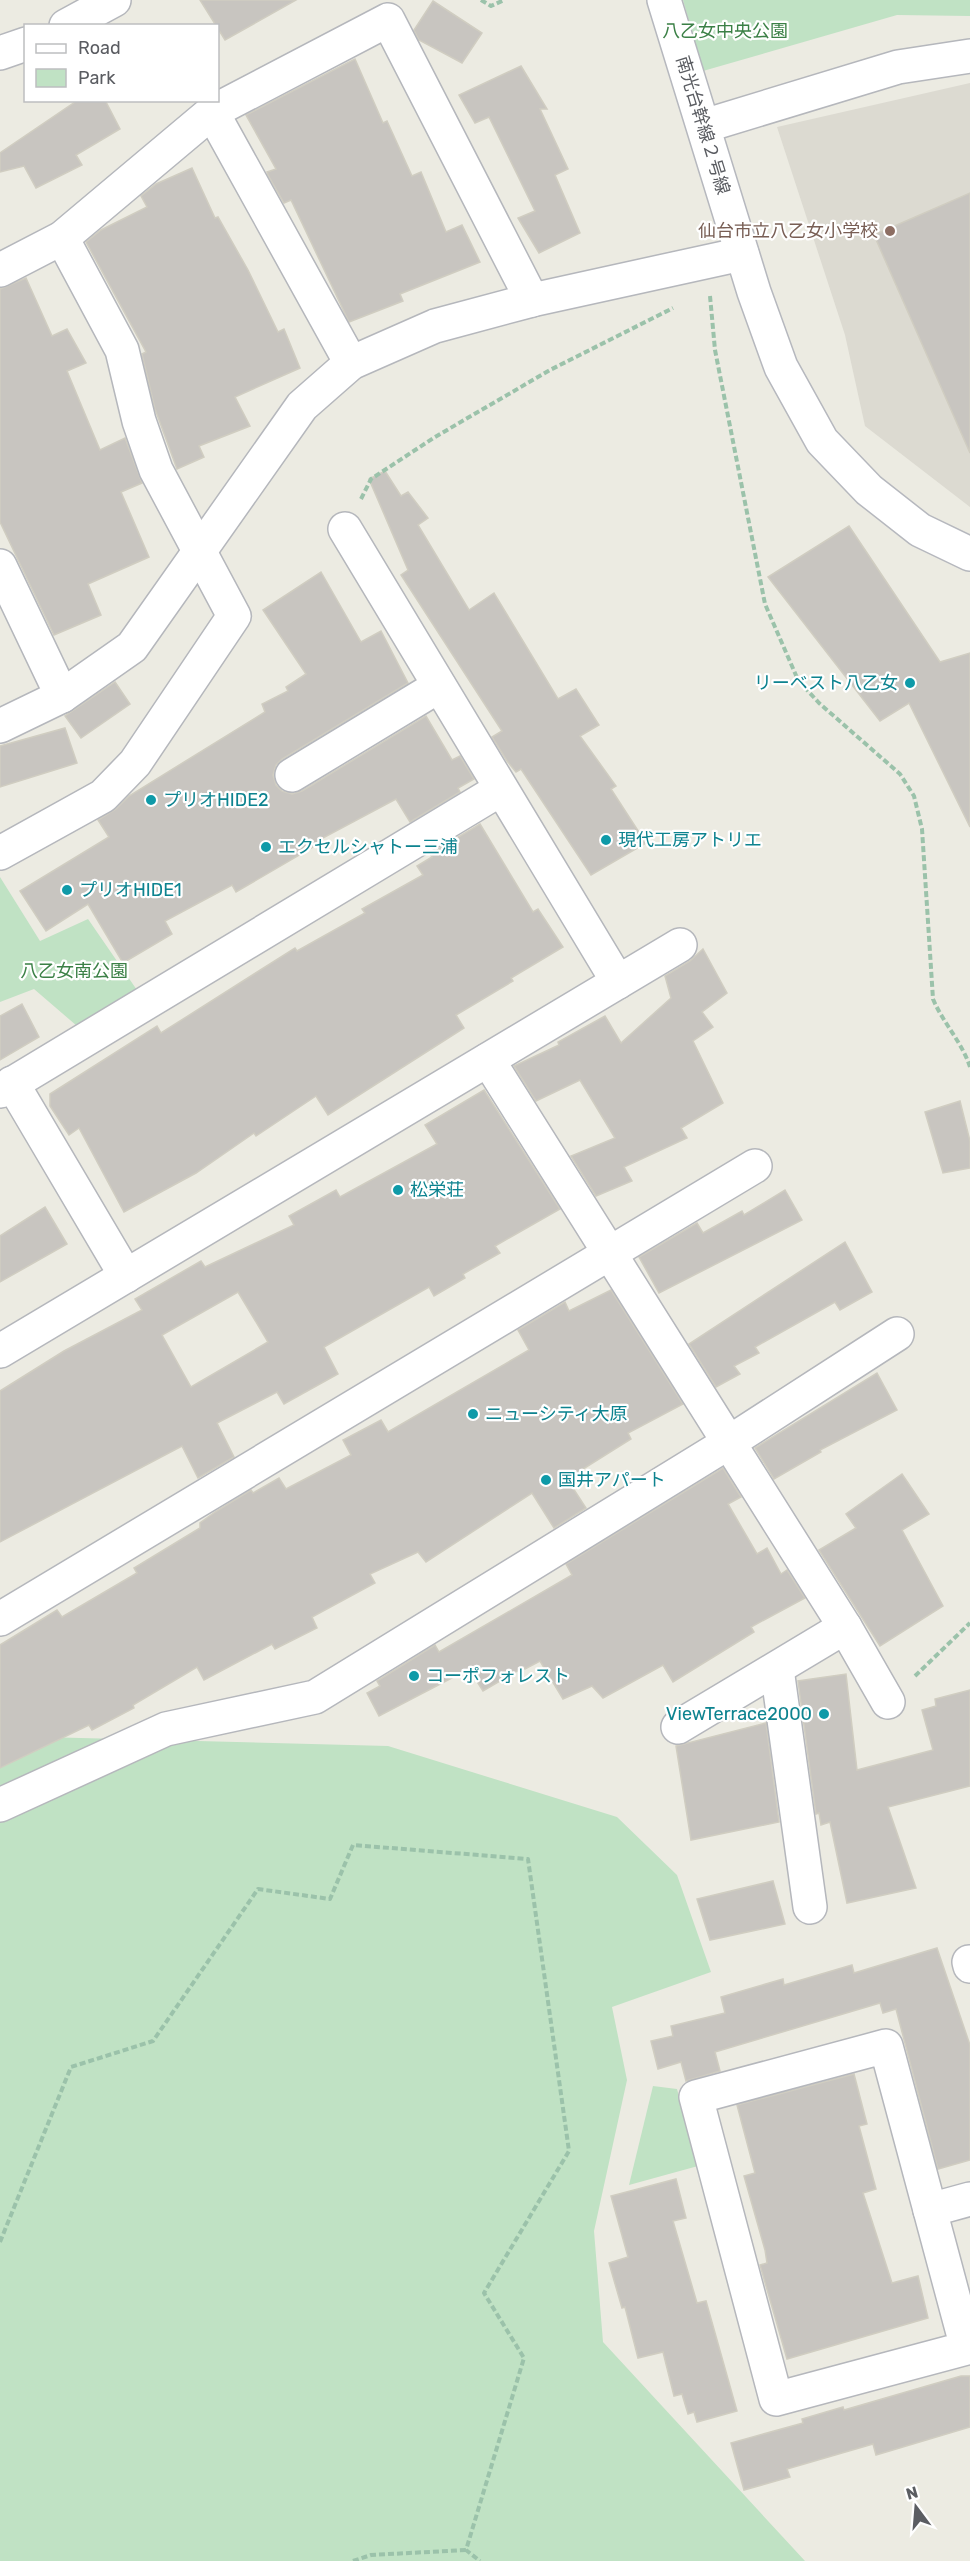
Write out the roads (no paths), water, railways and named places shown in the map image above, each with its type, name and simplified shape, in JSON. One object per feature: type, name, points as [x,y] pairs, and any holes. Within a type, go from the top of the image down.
[{"type":"street","points":[[70,24],[114,0]]},
{"type":"street","name":"南光台幹線２号線","points":[[664,0],[742,255],[781,366],[822,441],[869,490],[920,530],[970,554]]},
{"type":"street","points":[[0,270],[62,238],[212,112],[388,20],[532,300]]},
{"type":"street","points":[[0,53],[24,45]]},
{"type":"street","points":[[704,126],[898,67],[970,56]]},
{"type":"street","points":[[212,112],[351,363]]},
{"type":"street","points":[[0,853],[103,796],[135,763],[234,616],[156,470],[139,421],[122,350],[62,238]]},
{"type":"street","points":[[0,726],[62,696],[132,647],[302,406],[351,363],[435,326],[532,300],[742,255]]},
{"type":"street","points":[[345,529],[618,982]]},
{"type":"street","points":[[0,566],[62,696]]},
{"type":"street","points":[[292,775],[439,686]]},
{"type":"street","points":[[126,1276],[6,1087],[501,789]]},
{"type":"street","points":[[0,1351],[680,945]]},
{"type":"street","points":[[488,1060],[844,1627],[888,1702]]},
{"type":"street","points":[[0,1619],[755,1166]]},
{"type":"street","points":[[0,1805],[166,1728],[315,1697],[728,1443],[897,1334]]},
{"type":"street","points":[[678,1727],[777,1670],[844,1627]]},
{"type":"street","points":[[777,1670],[810,1906]]},
{"type":"street","points":[[886,2046],[930,2210],[967,2348],[776,2399],[696,2097],[886,2046]]},
{"type":"street","points":[[930,2210],[970,2199]]},
{"type":"place","name":"仙台市立八乙女小学校","points":[[890,231]]},
{"type":"place","name":"リーベスト八乙女","points":[[910,683]]},
{"type":"place","name":"プリオHIDE2","points":[[151,800]]},
{"type":"place","name":"現代工房アトリエ","points":[[606,840]]},
{"type":"place","name":"エクセルシャトー三浦","points":[[266,847]]},
{"type":"place","name":"プリオHIDE1","points":[[67,890]]},
{"type":"place","name":"松栄荘","points":[[398,1190]]},
{"type":"place","name":"ニューシティ大原","points":[[473,1414]]},
{"type":"place","name":"国井アパート","points":[[546,1480]]},
{"type":"place","name":"コーポフォレスト","points":[[414,1676]]},
{"type":"place","name":"ViewTerrace2000","points":[[824,1714]]},
{"type":"park label","name":"八乙女中央公園","points":[[725,31]]},
{"type":"park label","name":"八乙女南公園","points":[[74,971]]}]
